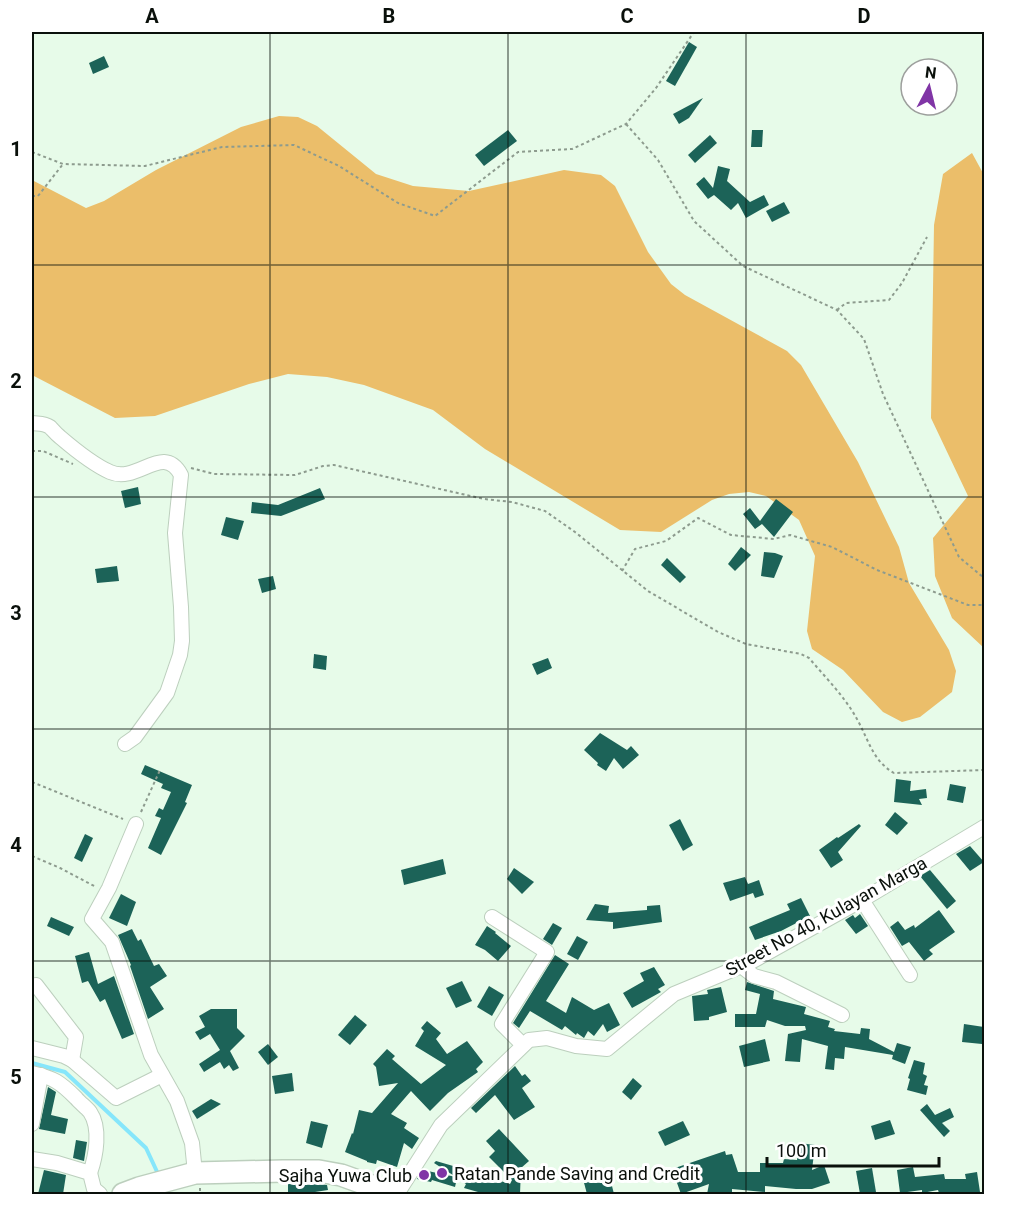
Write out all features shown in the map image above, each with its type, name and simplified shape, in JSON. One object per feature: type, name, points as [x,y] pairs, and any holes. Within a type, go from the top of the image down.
[{"type":"main road","points":[[131,1191],[195,1173],[319,1172],[350,1178],[395,1194]]},
{"type":"street","points":[[32,423],[50,427],[81,454],[110,472],[130,474],[158,461],[168,463],[181,475],[175,533],[181,607],[181,651],[167,693],[135,737],[125,744]]},
{"type":"street","points":[[136,824],[92,919],[112,942],[151,1055],[177,1101],[192,1143],[195,1173]]},
{"type":"street","name":"Street No 40, Kulayan Marga","points":[[524,1045],[529,1040],[547,1038],[576,1046],[607,1049],[674,994],[741,966],[862,900],[984,827]]},
{"type":"street","points":[[862,900],[910,975]]},
{"type":"street","points":[[395,1194],[441,1125],[524,1045],[502,1024],[547,952],[492,917]]},
{"type":"street","points":[[741,966],[754,976],[776,982],[842,1015]]},
{"type":"street","points":[[36,985],[76,1037],[72,1060]]},
{"type":"street","points":[[32,1048],[72,1060],[116,1098],[162,1075]]},
{"type":"street","points":[[32,1124],[36,1074],[53,1078],[90,1112],[94,1120],[95,1160],[90,1173],[94,1189],[100,1194]]},
{"type":"street","points":[[32,1159],[57,1163],[90,1173]]},
{"type":"path","points":[[32,152],[63,164],[145,166],[222,147],[294,145],[339,166],[398,203],[435,216],[518,152],[572,149],[626,124],[656,88],[694,32]]},
{"type":"path","points":[[626,124],[658,160],[694,221],[743,266],[837,310],[864,339],[883,394],[959,557],[984,578]]},
{"type":"path","points":[[32,196],[38,196],[63,164]]},
{"type":"path","points":[[837,310],[846,303],[889,300],[902,283],[927,237]]},
{"type":"path","points":[[32,451],[43,451],[76,464],[81,454]]},
{"type":"path","points":[[168,463],[214,474],[295,475],[334,465],[545,511],[575,532],[648,591],[718,632],[746,644],[801,654],[809,658],[858,720],[867,742],[885,767],[894,773],[984,770]]},
{"type":"path","points":[[622,571],[635,549],[666,541],[698,518],[731,535],[774,539],[790,535],[832,547],[877,570],[968,605],[984,605]]},
{"type":"path","points":[[32,782],[136,824],[160,770]]},
{"type":"path","points":[[32,856],[106,893]]},
{"type":"shaded area","points":[[279,116],[298,117],[317,126],[376,174],[413,186],[469,191],[564,170],[601,175],[615,186],[648,252],[671,284],[685,295],[787,351],[801,365],[858,462],[899,547],[909,583],[949,650],[956,671],[952,692],[920,717],[902,722],[883,712],[843,670],[812,649],[807,631],[815,556],[799,520],[766,496],[749,492],[729,494],[712,500],[661,532],[620,530],[485,449],[433,410],[364,385],[327,377],[288,374],[249,384],[155,416],[115,418],[32,375],[32,180],[86,208],[104,201],[156,170],[241,127]]},
{"type":"shaded area","points":[[972,153],[984,175],[984,648],[952,618],[935,576],[933,538],[968,496],[931,418],[934,225],[943,174]]},
{"type":"building","points":[[689,42],[697,47],[675,86],[666,81]]},
{"type":"building","points":[[104,56],[109,67],[93,74],[89,63]]},
{"type":"building","points":[[703,98],[689,118],[679,124],[673,114]]},
{"type":"building","points":[[508,130],[517,141],[484,166],[475,155]]},
{"type":"building","points":[[752,130],[763,130],[762,147],[751,147]]},
{"type":"building","points":[[710,135],[717,143],[695,163],[688,155]]},
{"type":"building","points":[[718,166],[730,169],[727,181],[750,202],[764,195],[769,205],[746,218],[738,203],[731,210],[714,195],[708,199],[696,184],[704,177],[713,188]]},
{"type":"building","points":[[784,202],[790,213],[772,222],[766,211]]},
{"type":"building","points":[[138,487],[141,504],[125,508],[121,491]]},
{"type":"building","points":[[320,488],[325,499],[281,516],[251,513],[252,502],[278,505]]},
{"type":"building","points":[[776,499],[793,512],[774,537],[762,524],[755,529],[743,514],[750,508],[760,521]]},
{"type":"building","points":[[226,517],[244,521],[238,540],[221,535]]},
{"type":"building","points":[[741,547],[751,555],[735,571],[728,564]]},
{"type":"building","points":[[764,552],[783,556],[774,578],[761,576]]},
{"type":"building","points":[[667,558],[686,577],[680,583],[661,565]]},
{"type":"building","points":[[117,566],[119,581],[97,583],[95,569]]},
{"type":"building","points":[[273,576],[276,589],[262,593],[258,579]]},
{"type":"building","points":[[314,654],[327,656],[326,670],[313,668]]},
{"type":"building","points":[[548,658],[552,668],[537,675],[532,664]]},
{"type":"building","points":[[600,733],[627,750],[631,746],[639,755],[623,769],[614,758],[606,771],[597,765],[598,763],[584,750]]},
{"type":"building","points":[[145,765],[192,785],[185,802],[187,803],[161,855],[148,848],[161,818],[155,816],[159,808],[163,810],[171,792],[161,788],[163,784],[141,774]]},
{"type":"building","points":[[896,779],[911,781],[910,791],[926,789],[927,798],[919,799],[922,805],[894,802]]},
{"type":"building","points":[[950,784],[966,787],[963,803],[947,800]]},
{"type":"building","points":[[895,812],[908,823],[897,835],[885,825]]},
{"type":"building","points":[[680,819],[693,845],[683,851],[669,825]]},
{"type":"building","points":[[859,824],[861,826],[838,852],[843,860],[831,868],[819,850]]},
{"type":"building","points":[[85,834],[93,838],[82,862],[74,858]]},
{"type":"building","points":[[970,846],[984,862],[970,871],[956,854]]},
{"type":"building","points":[[443,859],[446,874],[404,885],[401,870]]},
{"type":"building","points":[[514,868],[534,882],[522,894],[507,879]]},
{"type":"building","points":[[930,870],[956,901],[947,909],[920,876]]},
{"type":"building","points":[[745,877],[748,884],[759,880],[764,895],[755,898],[753,893],[730,901],[723,883]]},
{"type":"building","points":[[121,894],[136,902],[127,926],[109,918]]},
{"type":"building","points":[[801,898],[810,916],[781,931],[755,940],[749,927],[790,910],[787,904]]},
{"type":"building","points":[[595,904],[609,906],[608,913],[647,910],[647,906],[660,905],[662,922],[613,929],[613,922],[586,920]]},
{"type":"building","points":[[939,910],[955,932],[929,950],[933,954],[924,961],[909,942],[902,946],[890,927],[898,921],[905,930],[914,925],[915,928]]},
{"type":"building","points":[[860,914],[868,926],[856,934],[845,920],[853,915],[855,918]]},
{"type":"building","points":[[51,917],[74,927],[69,936],[47,926]]},
{"type":"building","points":[[553,923],[562,928],[552,945],[543,939]]},
{"type":"building","points":[[487,926],[511,946],[498,961],[475,945]]},
{"type":"building","points":[[132,929],[138,941],[141,939],[154,966],[159,964],[167,976],[150,987],[164,1009],[148,1019],[131,965],[118,935]]},
{"type":"building","points":[[577,936],[588,942],[578,960],[567,954]]},
{"type":"building","points":[[89,952],[98,984],[114,976],[134,1034],[122,1039],[105,999],[100,1002],[88,981],[82,983],[75,956]]},
{"type":"building","points":[[555,955],[569,964],[546,1001],[566,1013],[572,997],[594,1010],[609,1003],[620,1025],[607,1032],[603,1024],[594,1036],[588,1031],[584,1038],[565,1026],[562,1030],[530,1011],[519,1028],[513,1023]]},
{"type":"building","points":[[654,967],[665,985],[658,989],[661,992],[632,1008],[623,993],[644,981],[640,973]]},
{"type":"building","points":[[462,981],[472,1001],[456,1008],[446,988]]},
{"type":"building","points":[[747,982],[774,991],[773,999],[806,1007],[804,1014],[830,1021],[828,1027],[835,1029],[834,1031],[860,1034],[861,1028],[870,1029],[869,1039],[894,1052],[897,1043],[911,1047],[905,1064],[892,1059],[893,1055],[845,1047],[844,1059],[835,1058],[834,1070],[825,1069],[828,1046],[802,1039],[800,1062],[785,1061],[788,1034],[806,1030],[805,1026],[785,1026],[767,1020],[765,1027],[735,1027],[735,1014],[756,1014],[760,994],[745,990]]},
{"type":"building","points":[[489,986],[504,995],[492,1016],[477,1007]]},
{"type":"building","points":[[721,987],[727,1012],[709,1017],[709,1020],[694,1021],[692,996],[708,994],[707,990]]},
{"type":"building","points":[[211,1009],[237,1009],[237,1028],[245,1036],[230,1051],[239,1068],[233,1071],[229,1065],[224,1069],[220,1062],[204,1072],[199,1064],[220,1050],[210,1034],[200,1040],[195,1032],[205,1027],[199,1016]]},
{"type":"building","points":[[355,1015],[367,1025],[350,1045],[338,1035]]},
{"type":"building","points":[[427,1021],[441,1033],[436,1039],[447,1054],[467,1041],[483,1062],[476,1069],[478,1072],[448,1093],[430,1111],[411,1091],[391,1114],[407,1123],[404,1128],[419,1138],[412,1149],[404,1143],[397,1167],[377,1160],[376,1164],[367,1162],[345,1152],[353,1134],[359,1110],[372,1113],[398,1083],[379,1086],[376,1067],[373,1064],[387,1049],[395,1056],[392,1059],[421,1084],[446,1065],[415,1046],[424,1031],[421,1028]]},
{"type":"building","points":[[964,1024],[984,1027],[982,1044],[962,1042]]},
{"type":"building","points":[[765,1039],[770,1061],[744,1067],[739,1046]]},
{"type":"building","points":[[268,1044],[278,1057],[268,1065],[258,1052]]},
{"type":"building","points":[[914,1060],[925,1063],[923,1074],[927,1076],[924,1085],[928,1086],[926,1095],[907,1090]]},
{"type":"building","points":[[515,1066],[522,1076],[525,1074],[531,1081],[522,1088],[535,1107],[514,1120],[495,1095],[476,1113],[471,1108]]},
{"type":"building","points":[[292,1073],[294,1091],[275,1094],[272,1076]]},
{"type":"building","points":[[633,1078],[642,1086],[631,1100],[622,1092]]},
{"type":"building","points":[[48,1087],[56,1092],[51,1115],[68,1119],[65,1134],[39,1129]]},
{"type":"building","points":[[211,1099],[221,1104],[197,1119],[192,1111]]},
{"type":"building","points":[[927,1104],[935,1115],[950,1108],[954,1117],[942,1123],[950,1131],[944,1137],[920,1110]]},
{"type":"building","points":[[890,1120],[895,1134],[875,1140],[871,1126]]},
{"type":"building","points":[[311,1121],[328,1125],[322,1148],[306,1143]]},
{"type":"building","points":[[683,1121],[690,1135],[665,1146],[658,1132]]},
{"type":"building","points":[[499,1129],[529,1161],[521,1168],[520,1194],[478,1192],[464,1188],[466,1184],[457,1178],[455,1187],[432,1180],[431,1182],[417,1179],[423,1170],[456,1177],[434,1163],[436,1161],[460,1168],[458,1174],[491,1181],[491,1178],[510,1184],[512,1180],[489,1157],[495,1151],[486,1141]]},
{"type":"building","points":[[76,1140],[87,1142],[84,1161],[73,1158]]},
{"type":"building","points":[[799,1143],[815,1145],[812,1170],[824,1165],[830,1183],[812,1189],[765,1186],[765,1192],[732,1189],[732,1194],[707,1194],[709,1184],[681,1194],[672,1169],[725,1151],[726,1155],[732,1154],[738,1172],[760,1172],[760,1163],[783,1163],[784,1159],[797,1160]]},
{"type":"building","points":[[913,1167],[915,1177],[944,1174],[945,1179],[966,1179],[965,1174],[977,1172],[980,1192],[939,1193],[938,1190],[922,1193],[922,1190],[900,1193],[897,1170]]},
{"type":"building","points":[[872,1168],[876,1192],[860,1194],[856,1171]]},
{"type":"building","points":[[44,1170],[66,1175],[63,1194],[38,1194]]},
{"type":"building","points":[[609,1174],[614,1194],[587,1194],[583,1179]]},
{"type":"building","points":[[288,1184],[327,1185],[328,1190],[315,1192],[315,1194],[288,1194]]},
{"type":"waterway","points":[[32,1063],[65,1072],[146,1148],[159,1176]]},
{"type":"place","name":"Ratan Pande Saving and Credit","points":[[442,1173]]},
{"type":"place","name":"Sajha Yuwa Club","points":[[424,1175]]}]
